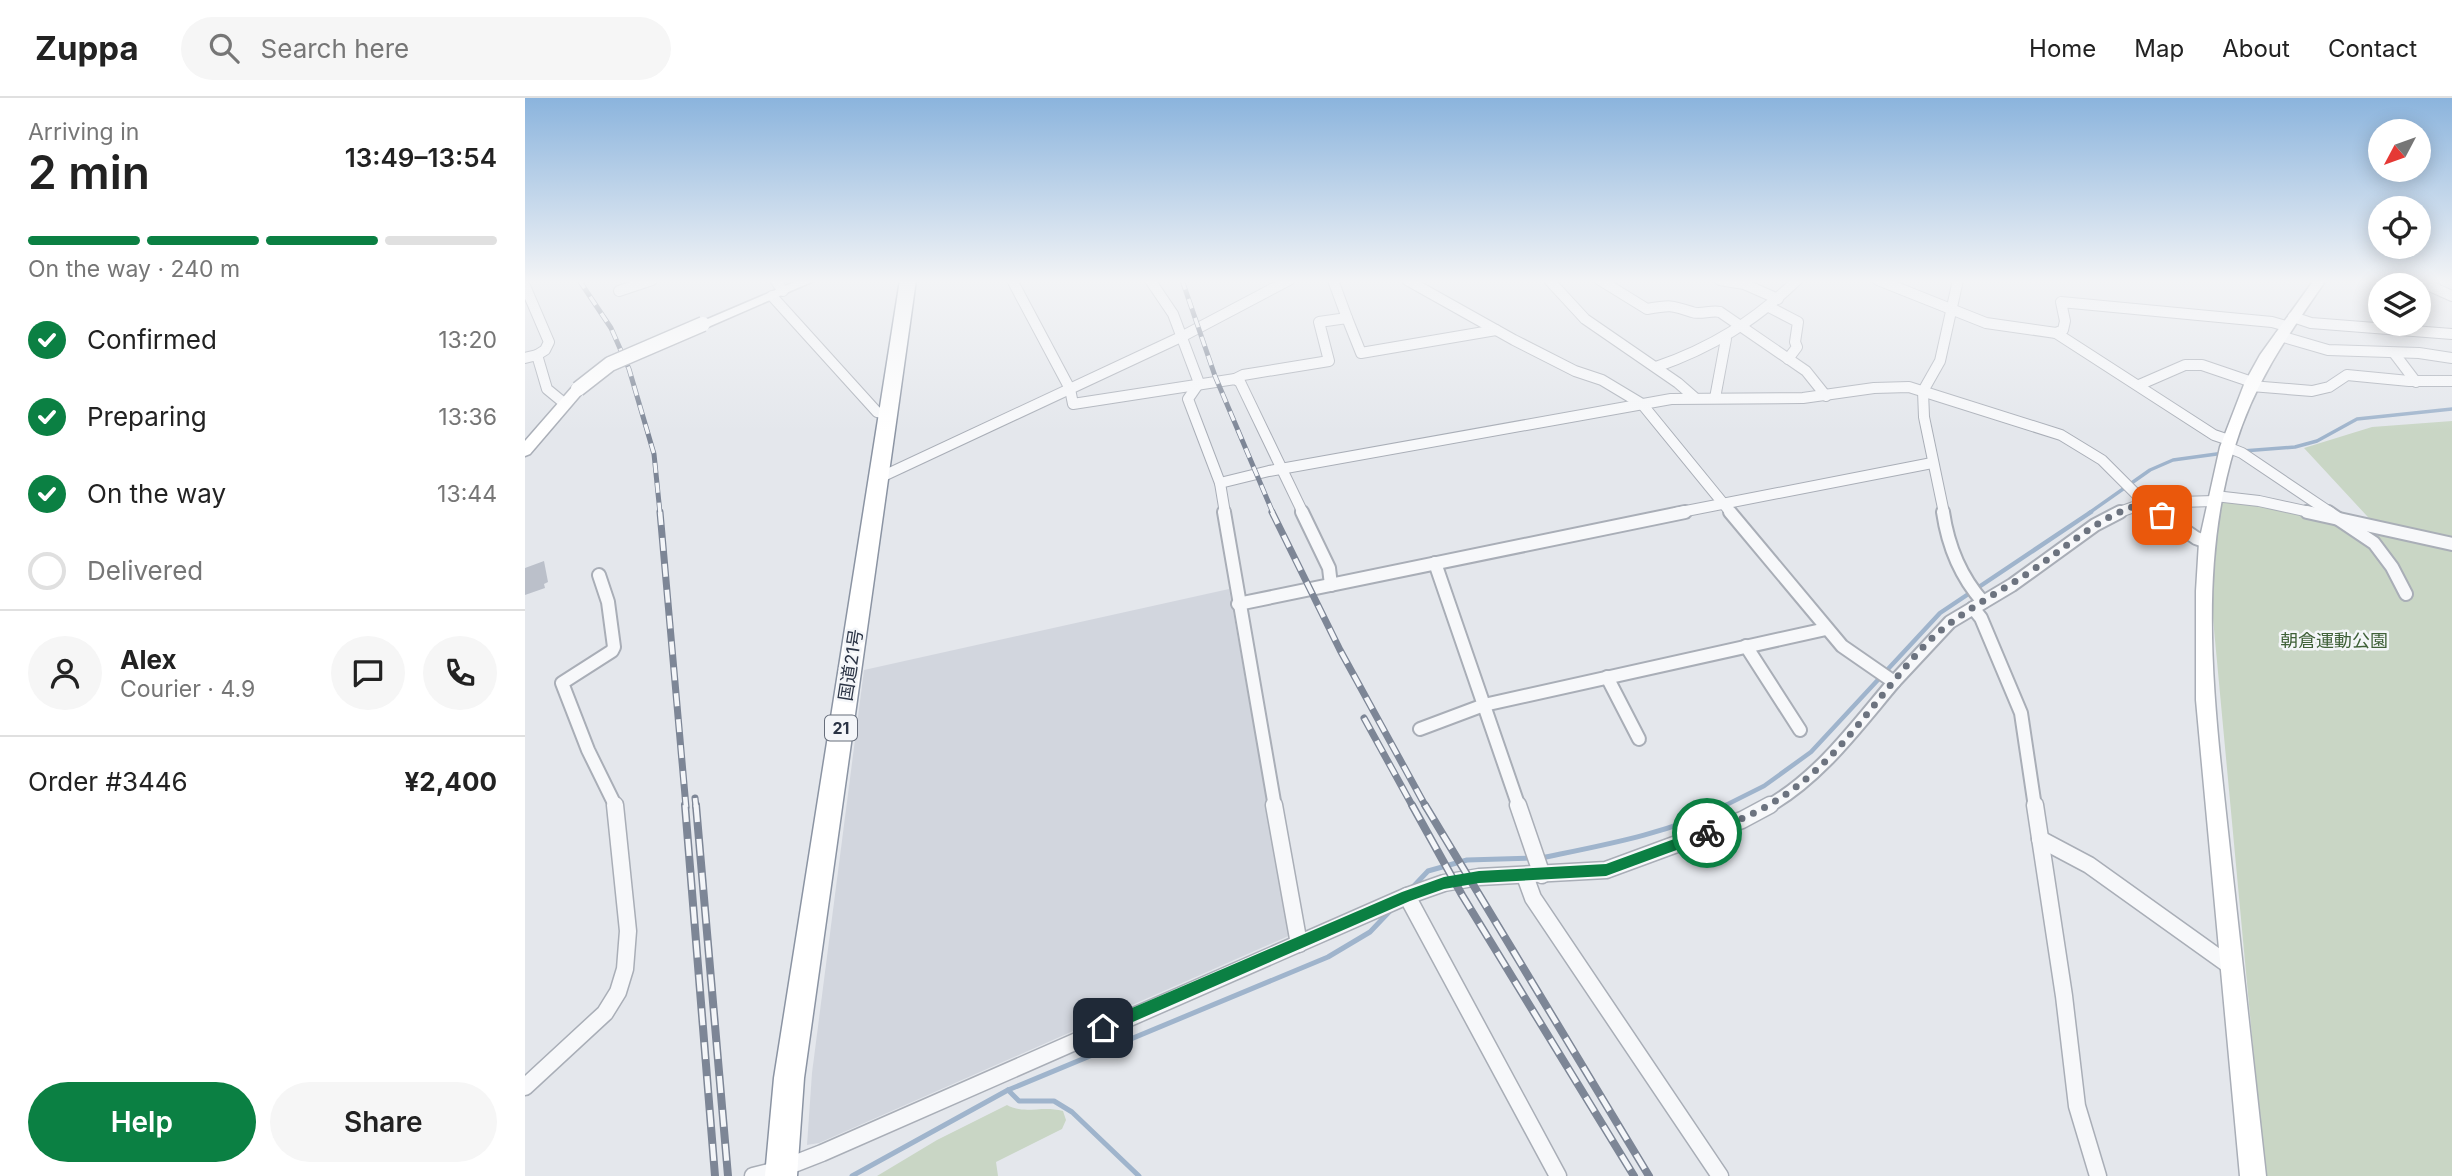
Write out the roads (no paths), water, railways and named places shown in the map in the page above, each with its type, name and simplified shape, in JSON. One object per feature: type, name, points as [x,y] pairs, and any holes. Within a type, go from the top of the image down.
[{"type":"highway","name":"国道21号","points":[[781,1173],[789,1078],[901,330]]},
{"type":"street","points":[[525,358],[545,350],[549,342],[544,330]]},
{"type":"street","points":[[525,451],[564,402],[610,364],[688,330]]},
{"type":"street","points":[[810,330],[877,412],[889,414]]},
{"type":"street","points":[[1039,330],[1070,389],[1073,404],[1235,379],[1243,375],[1329,361],[1321,330]]},
{"type":"street","points":[[1180,330],[1199,383]]},
{"type":"street","points":[[879,478],[1194,330]]},
{"type":"street","points":[[1352,330],[1361,354],[1494,330]]},
{"type":"street","points":[[1497,330],[1575,371],[1602,380],[1642,404],[1826,629],[1842,646],[1892,680]]},
{"type":"street","points":[[1600,330],[1694,397]]},
{"type":"street","points":[[1655,368],[1727,339],[1740,330]]},
{"type":"street","points":[[1746,330],[1806,371],[1826,396]]},
{"type":"street","points":[[1788,359],[1797,347],[1797,330]]},
{"type":"street","points":[[1946,330],[1940,361],[1923,391],[1924,417],[1941,495],[1947,539],[1977,603],[2021,713],[2077,1106],[2098,1176]]},
{"type":"street","points":[[2030,330],[2056,333],[2344,520],[2374,543],[2392,567],[2406,594]]},
{"type":"street","points":[[2056,333],[2062,330]]},
{"type":"street","points":[[2253,1176],[2205,700],[2204,592],[2207,542],[2228,443],[2251,384],[2283,330]]},
{"type":"street","points":[[2294,330],[2328,350],[2426,354],[2452,358]]},
{"type":"street","points":[[2366,330],[2376,352]]},
{"type":"street","points":[[2431,331],[2452,334]]},
{"type":"street","points":[[2413,336],[2426,354]]},
{"type":"street","points":[[1715,398],[1727,339]]},
{"type":"street","points":[[2394,353],[2416,382]]},
{"type":"street","points":[[537,355],[543,385],[553,398],[564,402]]},
{"type":"street","points":[[2139,385],[2185,365],[2201,365],[2270,390],[2320,390],[2332,387],[2347,374],[2416,382],[2452,381]]},
{"type":"street","points":[[1235,379],[1240,382],[1329,568],[1331,585]]},
{"type":"street","points":[[1199,383],[1188,400],[1220,483],[1238,604],[1300,944]]},
{"type":"street","points":[[1220,483],[1282,469],[1642,404],[1694,397],[1826,396],[1874,388],[1909,387],[2061,435],[2102,460],[2145,503],[2196,538],[2207,542]]},
{"type":"street","points":[[1238,604],[1725,503],[1933,463]]},
{"type":"street","points":[[753,1176],[781,1173],[1407,896],[1444,883],[1467,879],[1606,870],[1753,813],[1802,782],[1841,745],[1892,680],[1950,622],[1977,603],[2022,578],[2095,525],[2127,508],[2145,503],[2214,499],[2259,501],[2452,544]]},
{"type":"street","points":[[1435,563],[1484,705],[1534,875],[1533,898],[1720,1176]]},
{"type":"street","points":[[525,1087],[605,1013],[618,992],[625,969],[628,931],[616,807],[588,750],[562,683],[612,651],[614,647],[608,602],[599,575]]},
{"type":"street","points":[[1420,729],[1484,705],[1826,629]]},
{"type":"street","points":[[1746,646],[1800,730]]},
{"type":"street","points":[[1607,677],[1639,739]]},
{"type":"street","points":[[2040,838],[2089,865],[2233,968]]},
{"type":"street","points":[[1407,896],[1558,1176]]},
{"type":"waterway","points":[[2243,451],[2295,447],[2317,441],[2357,419],[2452,409]]},
{"type":"waterway","points":[[2089,513],[2150,470],[2173,460],[2224,453]]},
{"type":"waterway","points":[[1726,805],[1764,786],[1811,752],[1940,613],[2091,512]]},
{"type":"waterway","points":[[1541,858],[1658,831],[1726,805]]},
{"type":"waterway","points":[[1722,807],[1726,805]]},
{"type":"waterway","points":[[1411,889],[1428,871],[1467,860],[1533,858]]},
{"type":"waterway","points":[[1008,1090],[1328,957],[1370,932],[1390,911]]},
{"type":"waterway","points":[[852,1176],[1008,1090]]},
{"type":"waterway","points":[[1008,1090],[1019,1101],[1054,1101],[1072,1112],[1139,1176]]},
{"type":"railway","points":[[612,330],[629,369],[654,454],[660,513]]},
{"type":"railway","points":[[1199,330],[1215,376],[1273,513]]},
{"type":"railway","points":[[660,512],[686,807]]},
{"type":"railway","points":[[1272,512],[1340,650],[1426,807]]},
{"type":"railway","points":[[1364,718],[1413,807]]},
{"type":"railway","points":[[695,798],[696,807]]},
{"type":"railway","points":[[685,805],[715,1176]]},
{"type":"railway","points":[[696,805],[728,1176]]},
{"type":"railway","points":[[1412,805],[1462,895],[1634,1176]]},
{"type":"railway","points":[[1425,805],[1649,1176]]},
{"type":"park label","name":"朝倉運動公園","points":[[2334,641]]}]
